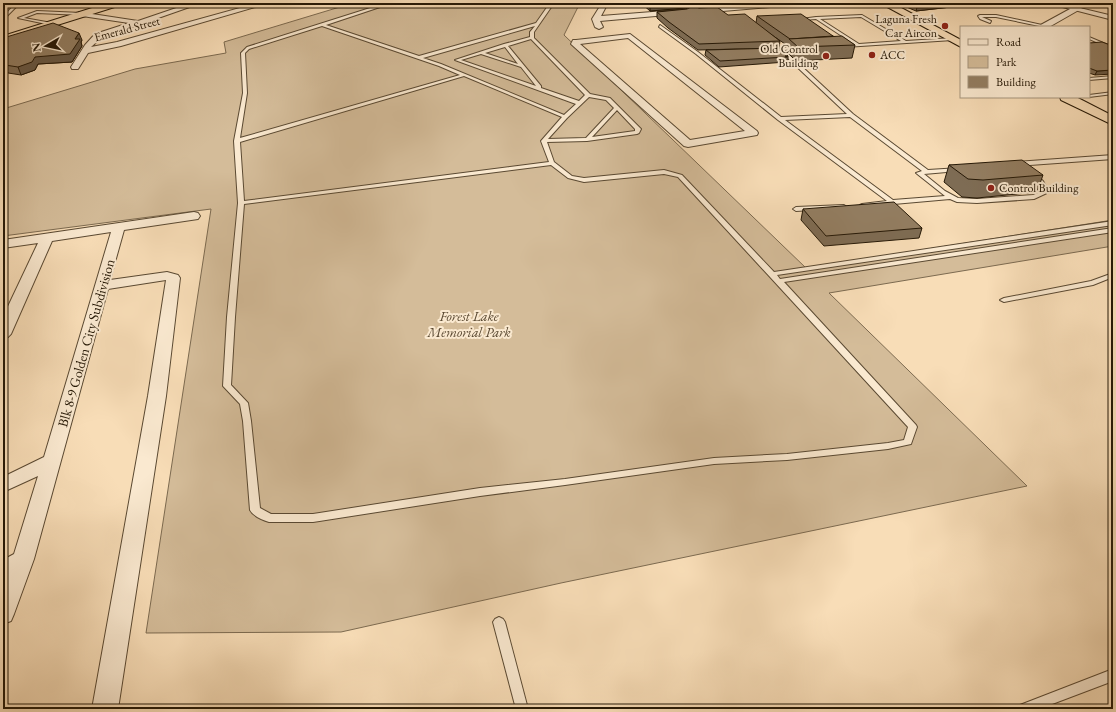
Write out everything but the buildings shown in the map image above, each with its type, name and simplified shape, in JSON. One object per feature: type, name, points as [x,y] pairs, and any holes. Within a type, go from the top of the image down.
[{"type":"highway","points":[[3,39],[118,3]]},
{"type":"highway","points":[[885,3],[957,41]]},
{"type":"highway","points":[[1073,98],[1113,121]]},
{"type":"street","points":[[76,67],[90,42],[98,36],[198,3]]},
{"type":"street","name":"Emerald Street","points":[[86,51],[118,44],[266,3]]},
{"type":"street","points":[[605,3],[596,19],[598,25],[610,38]]},
{"type":"street","points":[[596,19],[686,12],[678,3]]},
{"type":"street","points":[[713,3],[719,9]]},
{"type":"street","points":[[698,11],[793,3]]},
{"type":"street","points":[[1050,3],[1113,18]]},
{"type":"street","points":[[1047,26],[1087,3]]},
{"type":"street","points":[[82,14],[137,22]]},
{"type":"street","points":[[630,36],[753,133],[688,144],[575,44],[576,42],[610,38],[630,36]]},
{"type":"street","points":[[3,244],[194,216]]},
{"type":"street","name":"Blk 8-9 Golden City Subdivision","points":[[3,614],[23,560],[120,226]]},
{"type":"street","points":[[3,334],[47,237]]},
{"type":"street","points":[[102,286],[168,276],[173,278],[157,396],[105,709]]},
{"type":"street","points":[[3,485],[52,461]]},
{"type":"street","points":[[3,571],[23,560]]},
{"type":"lane","points":[[3,19],[18,3]]},
{"type":"lane","points":[[390,3],[245,50],[243,53],[246,93],[237,142],[242,203],[231,317],[227,386],[244,403],[255,510],[269,518],[313,518],[480,492],[565,482],[714,461],[787,458],[888,446],[908,442],[913,427],[680,176],[664,172],[584,180],[570,178],[552,163],[544,141]]},
{"type":"lane","points":[[544,141],[587,139],[637,132],[638,130],[608,99],[588,95],[532,38],[532,32],[536,24],[552,3]]},
{"type":"lane","points":[[51,24],[20,18],[43,12],[82,14]]},
{"type":"lane","points":[[802,20],[862,16],[905,42]]},
{"type":"lane","points":[[990,22],[981,18],[980,16],[996,16],[1041,26]]},
{"type":"lane","points":[[816,18],[858,45]]},
{"type":"lane","points":[[417,58],[536,24]]},
{"type":"lane","points":[[323,25],[440,65],[520,100],[565,117]]},
{"type":"lane","points":[[660,26],[780,119],[891,202]]},
{"type":"lane","points":[[826,32],[836,31]]},
{"type":"lane","points":[[451,62],[532,38]]},
{"type":"lane","points":[[1090,38],[1113,48]]},
{"type":"lane","points":[[839,40],[850,39]]},
{"type":"lane","points":[[843,46],[905,42],[957,41]]},
{"type":"lane","points":[[505,45],[540,88]]},
{"type":"lane","points":[[782,48],[851,115],[927,172]]},
{"type":"lane","points":[[765,50],[800,48]]},
{"type":"lane","points":[[696,53],[704,52]]},
{"type":"lane","points":[[480,53],[522,66]]},
{"type":"lane","points":[[457,60],[579,103]]},
{"type":"lane","points":[[440,65],[446,63]]},
{"type":"lane","points":[[237,142],[464,75]]},
{"type":"lane","points":[[1090,79],[1113,77]]},
{"type":"lane","points":[[1090,96],[1113,93]]},
{"type":"lane","points":[[544,141],[565,117],[588,95]]},
{"type":"lane","points":[[587,139],[616,108]]},
{"type":"lane","points":[[780,119],[851,115]]},
{"type":"lane","points":[[1006,165],[1026,168],[1113,157]]},
{"type":"lane","points":[[242,203],[552,163]]},
{"type":"lane","points":[[966,168],[919,173],[943,192],[957,200],[977,201],[1034,197],[1046,192],[1041,182],[1026,168]]},
{"type":"lane","points":[[858,206],[951,196]]},
{"type":"lane","points":[[796,209],[850,206]]},
{"type":"lane","points":[[775,277],[1113,223]]},
{"type":"lane","points":[[775,277],[1113,230]]},
{"type":"lane","points":[[1004,300],[1093,283],[1113,275]]},
{"type":"lane","points":[[499,622],[522,709]]},
{"type":"lane","points":[[1024,709],[1113,675]]},
{"type":"green space","name":"Forest Lake Memorial Park","points":[[353,3],[580,3],[564,35],[806,268],[1113,220],[1113,246],[829,293],[1027,486],[561,583],[341,632],[146,633],[211,209],[3,236],[3,109],[135,69],[226,53],[224,42]]},
{"type":"place","name":"Laguna Fresh Car Aircon","points":[[945,26]]},
{"type":"place","name":"ACC","points":[[872,55]]},
{"type":"place","name":"Old Control Building","points":[[826,56]]},
{"type":"place","name":"Control Building","points":[[991,188]]}]
